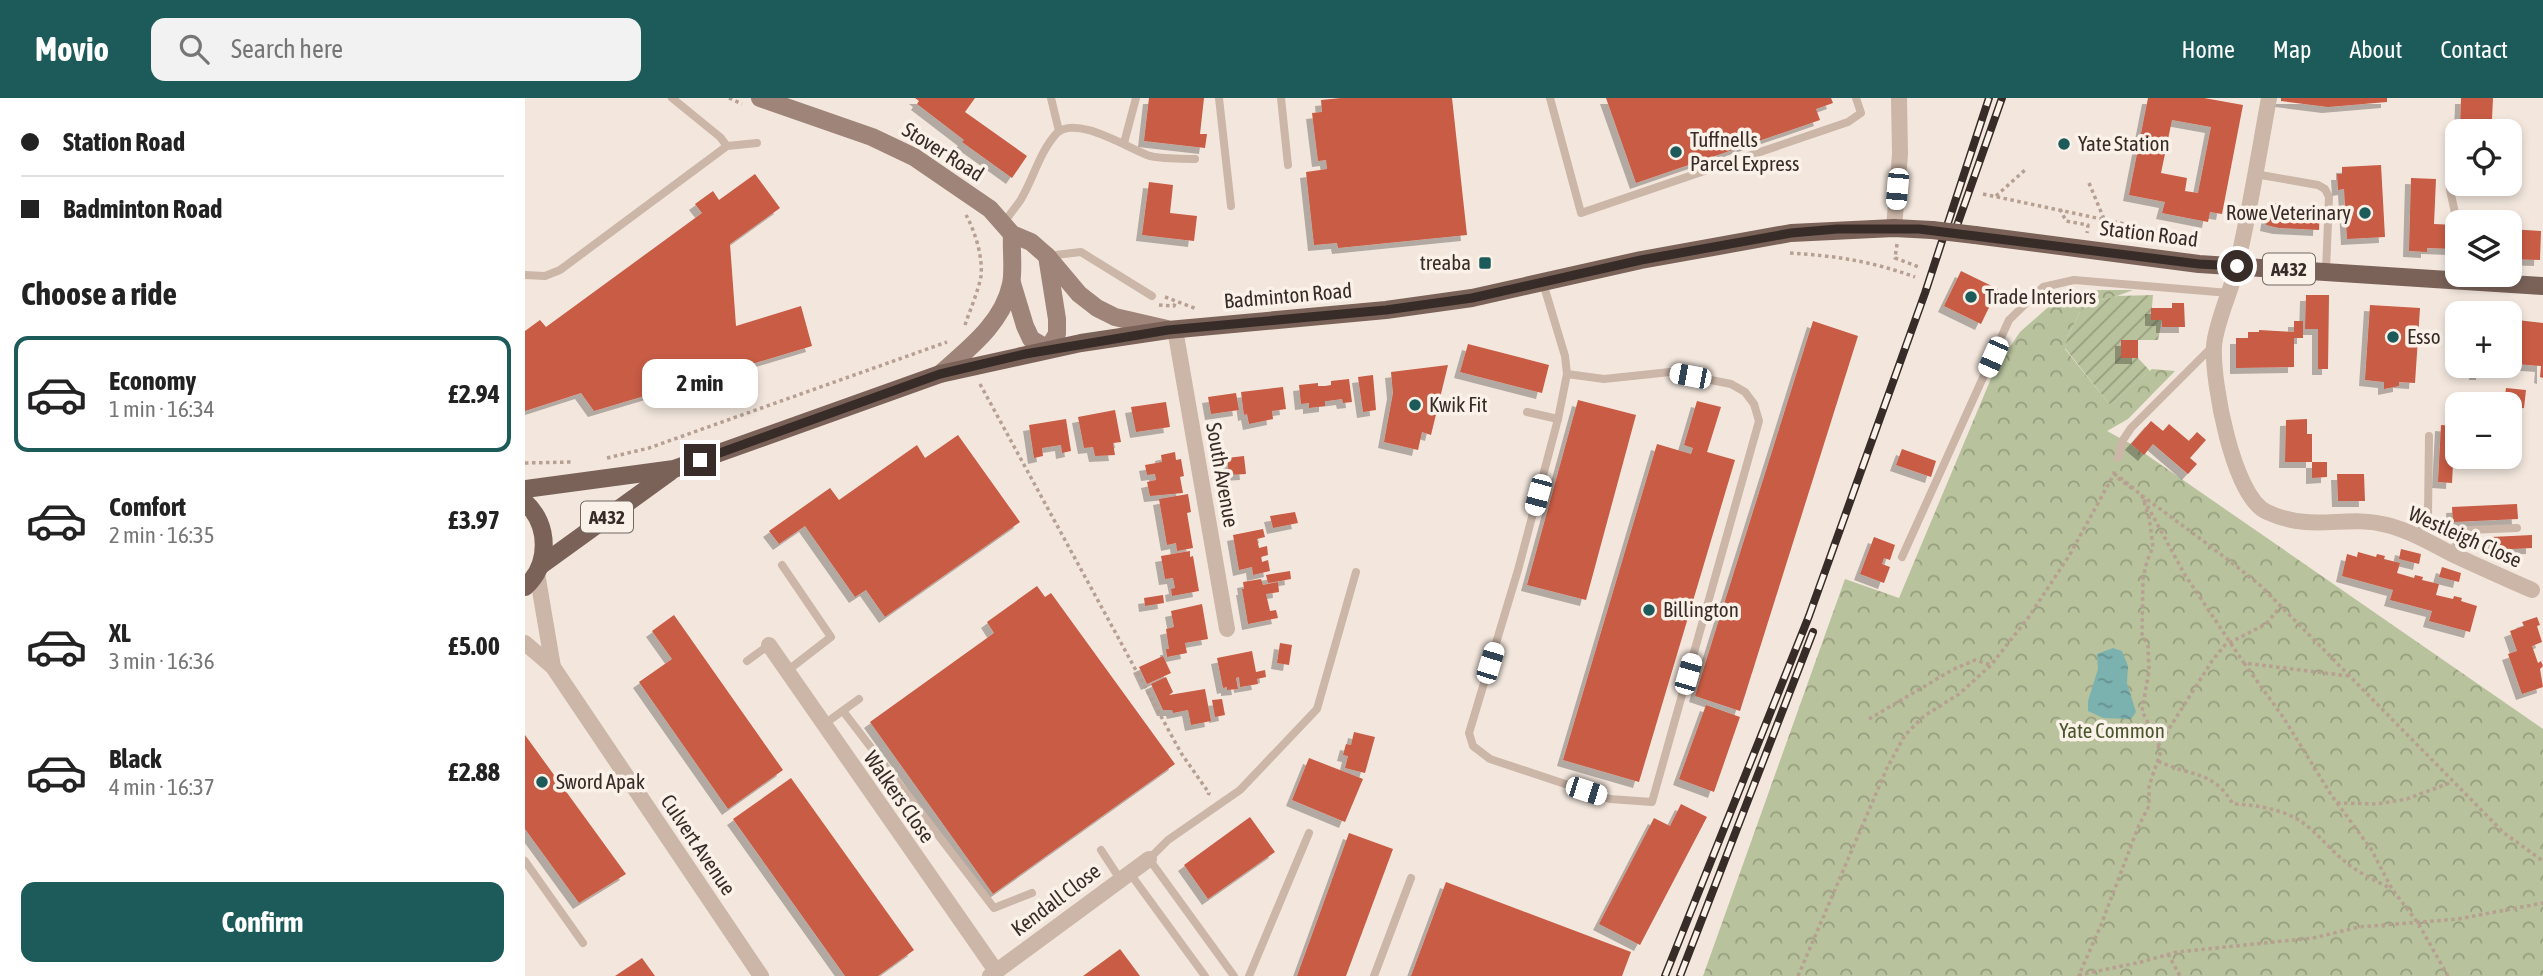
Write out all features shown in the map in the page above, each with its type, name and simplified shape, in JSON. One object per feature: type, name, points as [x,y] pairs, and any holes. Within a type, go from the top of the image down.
[{"type":"main road","name":"Stover Road","points":[[755,102],[872,137],[914,158],[990,209],[1008,229],[1031,242],[1047,256],[1079,294],[1097,308],[1115,317],[1172,329]]},
{"type":"main road","points":[[1008,229],[1011,283],[1031,339],[1048,349],[1057,334],[1057,319],[1047,256]]},
{"type":"main road","name":"Badminton Road","points":[[525,489],[674,469],[940,374],[1048,349],[1172,329],[1386,310],[1472,298],[1641,260],[1769,237],[1837,229],[1925,229]]},
{"type":"main road","name":"Station Road","points":[[1925,229],[2199,264],[2445,277]]},
{"type":"main road","points":[[940,374],[986,332],[1003,306],[1011,283]]},
{"type":"main road","name":"Station Road","points":[[2522,284],[2543,286]]},
{"type":"main road","name":"Badminton Road","points":[[534,576],[674,469]]},
{"type":"main road","points":[[525,502],[542,528],[543,554],[534,576]]},
{"type":"street","points":[[1896,228],[1900,154],[1899,98]]},
{"type":"street","name":"Westleigh Close","points":[[2269,98],[2237,266],[2214,344],[2217,387],[2227,433],[2243,484],[2252,501],[2265,511],[2294,523],[2386,524],[2418,536],[2532,590]]},
{"type":"street","name":"South Avenue","points":[[1172,329],[1227,629]]},
{"type":"street","name":"Culvert Avenue","points":[[534,576],[553,667]]},
{"type":"street","name":"Culvert Avenue","points":[[525,643],[553,667],[761,976]]},
{"type":"street","name":"Walkers Close","points":[[769,645],[993,974]]},
{"type":"street","name":"Kendall Close","points":[[993,974],[1149,859]]},
{"type":"lane","points":[[672,98],[720,137],[727,146]]},
{"type":"lane","points":[[1051,98],[1059,131]]},
{"type":"lane","points":[[1124,143],[1136,98]]},
{"type":"lane","points":[[1219,98],[1231,206]]},
{"type":"lane","points":[[1281,98],[1288,165]]},
{"type":"lane","points":[[1551,98],[1581,213],[1848,122],[1861,113],[1856,98]]},
{"type":"lane","points":[[1008,229],[1049,143],[1059,131],[1076,127],[1124,143],[1149,156],[1195,159]]},
{"type":"lane","points":[[525,275],[545,276],[561,270],[727,146],[757,143]]},
{"type":"lane","points":[[2255,174],[2318,185],[2325,190],[2329,197],[2326,271]]},
{"type":"lane","points":[[1047,256],[1081,253],[1152,296]]},
{"type":"lane","points":[[1902,557],[2009,320],[2043,287],[2074,280],[2229,293]]},
{"type":"lane","points":[[1543,283],[1565,356],[1567,374],[1518,570],[1469,733],[1473,746],[1490,759],[1610,799],[1652,802],[1759,421],[1754,404],[1745,392],[1731,384],[1670,372],[1604,379],[1567,374]]},
{"type":"lane","points":[[2118,458],[2123,440],[2131,428],[2214,344]]},
{"type":"lane","points":[[1527,412],[1557,419]]},
{"type":"lane","points":[[2418,536],[2428,516],[2429,436]]},
{"type":"lane","points":[[2450,553],[2468,530],[2517,528]]},
{"type":"lane","points":[[782,565],[831,637],[786,671]]},
{"type":"lane","points":[[1234,976],[1149,859],[1168,839],[1240,790],[1317,709],[1356,572]]},
{"type":"lane","points":[[747,661],[769,645]]},
{"type":"lane","points":[[823,725],[859,699]]},
{"type":"lane","points":[[843,711],[994,908],[1032,893]]},
{"type":"lane","points":[[1249,976],[1309,834]]},
{"type":"lane","points":[[1101,850],[1125,875],[1205,976]]},
{"type":"lane","points":[[525,861],[583,943]]},
{"type":"lane","points":[[1374,976],[1411,878]]},
{"type":"path","points":[[729,98],[755,102]]},
{"type":"path","points":[[1996,196],[2026,169]]},
{"type":"path","points":[[2089,183],[2104,219]]},
{"type":"path","points":[[1983,194],[2163,232],[2179,238],[2199,264]]},
{"type":"path","points":[[960,335],[981,275],[979,253],[971,224],[961,206]]},
{"type":"path","points":[[2060,209],[2066,221]]},
{"type":"path","points":[[1896,228],[1895,258],[1919,267]]},
{"type":"path","points":[[1769,237],[1772,252],[1879,264],[1915,277]]},
{"type":"path","points":[[1152,296],[1164,297],[1196,308],[1225,325]]},
{"type":"path","points":[[603,458],[649,448],[951,340]]},
{"type":"path","points":[[971,367],[1181,754],[1209,793],[1199,801]]},
{"type":"path","points":[[1798,976],[1882,780],[1905,735],[1924,716],[1959,694],[1991,665],[2028,618],[2069,556],[2114,474],[2118,458]]},
{"type":"path","points":[[525,463],[579,462]]},
{"type":"path","points":[[2114,474],[2126,480],[2142,496],[2217,550],[2261,586],[2504,833],[2543,861]]},
{"type":"path","points":[[2142,496],[2185,575],[2283,717],[2337,803],[2371,849],[2392,889],[2418,923],[2448,976]]},
{"type":"path","points":[[2079,976],[2149,806],[2149,786],[2161,754],[2141,711],[2149,671],[2147,646],[2142,634],[2143,578],[2154,547],[2142,496]]},
{"type":"path","points":[[2158,746],[2224,645],[2266,624],[2281,606]]},
{"type":"path","points":[[1869,719],[1952,670],[1975,660],[1991,665]]},
{"type":"path","points":[[2244,663],[2349,676]]},
{"type":"path","points":[[2158,761],[2190,774],[2208,777],[2224,789],[2234,804],[2256,805],[2302,822],[2344,861],[2392,889]]},
{"type":"path","points":[[2337,803],[2377,804],[2407,799],[2452,782]]},
{"type":"path","points":[[2079,976],[2168,954],[2210,947],[2313,938],[2359,927],[2458,919],[2543,903]]},
{"type":"path","points":[[2168,954],[2180,976]]},
{"type":"green space","name":"Yate Common","points":[[2075,290],[2133,290],[2084,304],[2067,338],[2065,349],[2110,405],[2152,369],[2175,371],[2128,419],[2107,431],[2131,444],[2543,729],[2543,976],[1703,976],[1845,579],[1899,598],[1995,369],[2020,332],[2046,309]]},
{"type":"green space","points":[[2153,295],[2151,319],[2162,320],[2158,340],[2121,340],[2121,358],[2138,358],[2150,371],[2110,405],[2065,348],[2067,338],[2084,304],[2117,296]]},
{"type":"water","points":[[2113,648],[2122,651],[2128,666],[2127,683],[2136,712],[2131,719],[2103,718],[2088,711],[2088,701],[2098,669],[2097,654]]},
{"type":"building","points":[[915,98],[975,98],[965,112],[1027,156],[1012,178],[962,142],[964,140],[917,104],[919,101]]},
{"type":"building","points":[[1149,98],[1204,98],[1200,134],[1207,134],[1205,148],[1144,141]]},
{"type":"building","points":[[1452,98],[1467,235],[1338,248],[1337,243],[1314,245],[1306,172],[1327,169],[1326,160],[1318,161],[1312,113],[1322,112],[1321,100]]},
{"type":"building","name":"Tuffnells Parcel Express","points":[[1606,98],[1831,98],[1833,103],[1816,109],[1820,120],[1636,183]]},
{"type":"building","points":[[2148,98],[2204,98],[2243,105],[2222,214],[2210,212],[2208,222],[2162,213],[2165,202],[2129,195]],"holes":[[[2172,120],[2211,127],[2198,193],[2185,191],[2187,178],[2161,173]]]},
{"type":"building","points":[[2281,98],[2387,98],[2387,102],[2328,107],[2281,101]]},
{"type":"building","points":[[2461,98],[2493,98],[2492,119],[2460,119]]},
{"type":"building","name":"Rowe Veterinary","points":[[2381,165],[2385,237],[2347,239],[2344,189],[2338,190],[2337,174],[2342,174],[2342,167]]},
{"type":"building","points":[[755,174],[780,208],[730,244],[736,326],[801,306],[812,346],[594,411],[581,393],[525,411],[525,331],[540,320],[546,327],[702,213],[695,204],[713,191],[719,200]]},
{"type":"building","points":[[2411,178],[2436,179],[2434,224],[2445,224],[2445,249],[2427,248],[2427,252],[2409,251]]},
{"type":"building","points":[[1149,182],[1173,185],[1170,213],[1197,216],[1194,241],[1142,235]]},
{"type":"building","points":[[2270,202],[2284,205],[2284,208],[2320,209],[2319,230],[2266,225]]},
{"type":"building","points":[[2522,230],[2541,231],[2540,260],[2522,259]]},
{"type":"building","name":"Trade Interiors","points":[[1961,271],[1998,289],[1981,324],[1944,306]]},
{"type":"building","points":[[2306,295],[2329,295],[2328,369],[2318,369],[2318,329],[2305,329]]},
{"type":"building","points":[[2172,303],[2184,303],[2185,327],[2162,327],[2162,320],[2151,320],[2151,308],[2172,308]]},
{"type":"building","name":"Esso","points":[[2370,305],[2420,308],[2415,383],[2399,382],[2399,386],[2384,389],[2384,382],[2365,380]]},
{"type":"building","name":"Billington","points":[[1813,321],[1858,336],[1740,711],[1695,696]]},
{"type":"building","points":[[2294,321],[2303,321],[2303,338],[2294,338],[2294,367],[2236,368],[2236,338],[2248,338],[2248,332],[2259,330],[2294,332]]},
{"type":"building","points":[[2522,321],[2543,323],[2543,378],[2540,377],[2541,366],[2522,364]]},
{"type":"building","points":[[2121,340],[2138,340],[2138,358],[2121,358]]},
{"type":"building","points":[[1468,344],[1549,365],[1542,393],[1460,372]]},
{"type":"building","name":"Kwik Fit","points":[[1448,365],[1431,435],[1422,432],[1418,450],[1384,442],[1393,393],[1391,372]]},
{"type":"building","points":[[1373,375],[1376,410],[1363,412],[1358,377]]},
{"type":"building","points":[[1349,379],[1352,402],[1343,403],[1342,399],[1325,401],[1325,406],[1309,408],[1309,403],[1301,404],[1299,385],[1318,383],[1318,386],[1325,386],[1331,385],[1331,381]]},
{"type":"building","points":[[1283,387],[1286,409],[1272,411],[1273,419],[1249,424],[1247,414],[1244,415],[1241,392]]},
{"type":"building","points":[[2506,388],[2526,390],[2524,408],[2522,392],[2506,392]]},
{"type":"building","points":[[1236,393],[1239,410],[1211,414],[1208,397]]},
{"type":"building","points":[[1578,400],[1636,415],[1586,600],[1527,585]]},
{"type":"building","name":"Billington","points":[[1697,401],[1721,407],[1707,452],[1735,460],[1639,782],[1563,760],[1657,444],[1691,454],[1693,448],[1684,445]]},
{"type":"building","points":[[1166,402],[1170,427],[1136,432],[1131,407]]},
{"type":"building","points":[[1115,410],[1121,442],[1113,443],[1115,455],[1095,456],[1093,447],[1084,448],[1078,417]]},
{"type":"building","points":[[1066,419],[1071,451],[1062,453],[1061,445],[1042,448],[1043,456],[1034,458],[1029,425]]},
{"type":"building","points":[[2307,419],[2307,434],[2312,434],[2312,462],[2285,462],[2286,420]]},
{"type":"building","points":[[2151,421],[2163,431],[2169,424],[2189,441],[2197,432],[2206,440],[2190,458],[2197,464],[2188,474],[2153,444],[2144,455],[2131,444]]},
{"type":"building","points":[[2441,425],[2445,425],[2445,469],[2453,469],[2452,483],[2438,482]]},
{"type":"building","points":[[958,435],[1020,522],[885,617],[866,590],[855,597],[805,526],[779,544],[769,531],[830,488],[839,500],[917,445],[925,458]]},
{"type":"building","points":[[1902,449],[1936,461],[1931,477],[1896,465]]},
{"type":"building","points":[[1175,452],[1176,460],[1181,459],[1183,493],[1150,496],[1147,482],[1156,480],[1155,474],[1147,475],[1145,465],[1162,462],[1161,455]]},
{"type":"building","points":[[1244,456],[1246,474],[1229,475],[1227,458]]},
{"type":"building","points":[[2312,462],[2327,462],[2327,477],[2312,478]]},
{"type":"building","points":[[2337,474],[2364,474],[2365,501],[2338,501]]},
{"type":"building","points":[[1188,494],[1191,512],[1187,513],[1193,548],[1177,551],[1176,543],[1167,545],[1159,499]]},
{"type":"building","points":[[2517,504],[2518,519],[2453,522],[2452,507]]},
{"type":"building","points":[[1295,512],[1298,523],[1273,528],[1270,516]]},
{"type":"building","points":[[1263,529],[1265,537],[1257,539],[1259,548],[1267,546],[1268,555],[1261,557],[1262,562],[1268,560],[1270,571],[1253,575],[1252,567],[1239,570],[1233,535]]},
{"type":"building","points":[[2532,535],[2532,548],[2491,550],[2491,537]]},
{"type":"building","points":[[1874,537],[1895,545],[1890,560],[1884,558],[1882,564],[1890,567],[1884,583],[1860,574]]},
{"type":"building","points":[[2401,549],[2421,554],[2419,564],[2399,559]]},
{"type":"building","points":[[1190,551],[1199,591],[1172,596],[1171,589],[1175,588],[1173,578],[1165,579],[1161,556]]},
{"type":"building","points":[[2358,552],[2376,557],[2377,554],[2385,556],[2384,559],[2400,563],[2397,573],[2414,578],[2415,575],[2423,577],[2422,580],[2439,584],[2436,595],[2462,598],[2461,601],[2477,606],[2470,632],[2429,621],[2432,611],[2390,600],[2393,590],[2342,576],[2347,554],[2357,557]]},
{"type":"building","points":[[2442,567],[2461,573],[2459,582],[2439,577]]},
{"type":"building","points":[[1290,571],[1291,579],[1268,583],[1266,575]]},
{"type":"building","points":[[1261,579],[1263,585],[1278,582],[1279,592],[1266,594],[1270,611],[1276,610],[1278,618],[1248,624],[1243,582]]},
{"type":"building","points":[[1037,586],[1045,597],[1051,593],[1175,764],[993,894],[870,722],[994,633],[987,622]]},
{"type":"building","points":[[1163,595],[1164,603],[1145,606],[1144,598]]},
{"type":"building","points":[[1202,604],[1208,639],[1185,643],[1187,653],[1167,657],[1166,649],[1169,649],[1166,629],[1174,627],[1171,611]]},
{"type":"building","points":[[674,615],[783,770],[728,809],[639,682],[672,659],[652,631]]},
{"type":"building","points":[[2537,617],[2542,642],[2532,646],[2538,663],[2541,661],[2543,666],[2540,669],[2543,687],[2522,694],[2508,654],[2517,651],[2510,631],[2524,626],[2522,622]]},
{"type":"building","points":[[1280,643],[1292,645],[1289,665],[1277,663]]},
{"type":"building","points":[[1252,651],[1256,672],[1265,670],[1266,677],[1257,679],[1258,684],[1240,687],[1239,677],[1236,678],[1238,689],[1223,688],[1217,658]]},
{"type":"building","points":[[1163,656],[1171,673],[1147,684],[1139,667]]},
{"type":"building","points":[[1166,677],[1173,692],[1169,695],[1205,689],[1211,721],[1191,725],[1188,710],[1173,713],[1172,710],[1163,710],[1151,684]]},
{"type":"building","points":[[1222,699],[1225,715],[1215,717],[1212,700]]},
{"type":"building","points":[[1706,705],[1740,717],[1714,792],[1679,779]]},
{"type":"building","points":[[1354,732],[1375,737],[1365,773],[1345,768],[1348,756],[1343,755],[1346,744],[1351,745]]},
{"type":"building","name":"Sword Apak","points":[[525,735],[626,874],[579,903],[525,829]]},
{"type":"building","points":[[1309,758],[1363,779],[1345,822],[1292,800]]},
{"type":"building","points":[[791,778],[914,950],[878,976],[845,976],[733,819]]},
{"type":"building","points":[[1681,804],[1707,817],[1640,945],[1599,924],[1654,818],[1670,826]]},
{"type":"building","points":[[1250,817],[1275,852],[1208,899],[1184,865]]},
{"type":"building","points":[[1349,833],[1393,849],[1346,976],[1297,976]]},
{"type":"building","points":[[1446,882],[1631,952],[1622,976],[1411,976]]},
{"type":"building","points":[[1120,949],[1140,976],[1083,976]]},
{"type":"building","points":[[642,958],[655,976],[615,976]]},
{"type":"railway","points":[[1665,976],[1809,616],[1925,293],[1989,98]]},
{"type":"railway","points":[[1953,237],[2002,98]]},
{"type":"railway","points":[[1680,976],[1813,632]]},
{"type":"place","name":"Yate Station","points":[[2064,144]]},
{"type":"place","name":"Tuffnells Parcel Express","points":[[1676,152]]},
{"type":"place","name":"Rowe Veterinary","points":[[2365,213]]},
{"type":"place","name":"treaba","points":[[1485,263]]},
{"type":"place","name":"Trade Interiors","points":[[1971,297]]},
{"type":"place","name":"Esso","points":[[2393,337]]},
{"type":"place","name":"Kwik Fit","points":[[1415,405]]},
{"type":"place","name":"Billington","points":[[1649,610]]},
{"type":"place","name":"Sword Apak","points":[[542,782]]},
{"type":"route","points":[[700,460],[940,374],[1025,354],[1168,330],[1386,310],[1472,298],[1641,260],[1791,233],[1837,229],[1919,229],[2199,264],[2237,266]]}]
